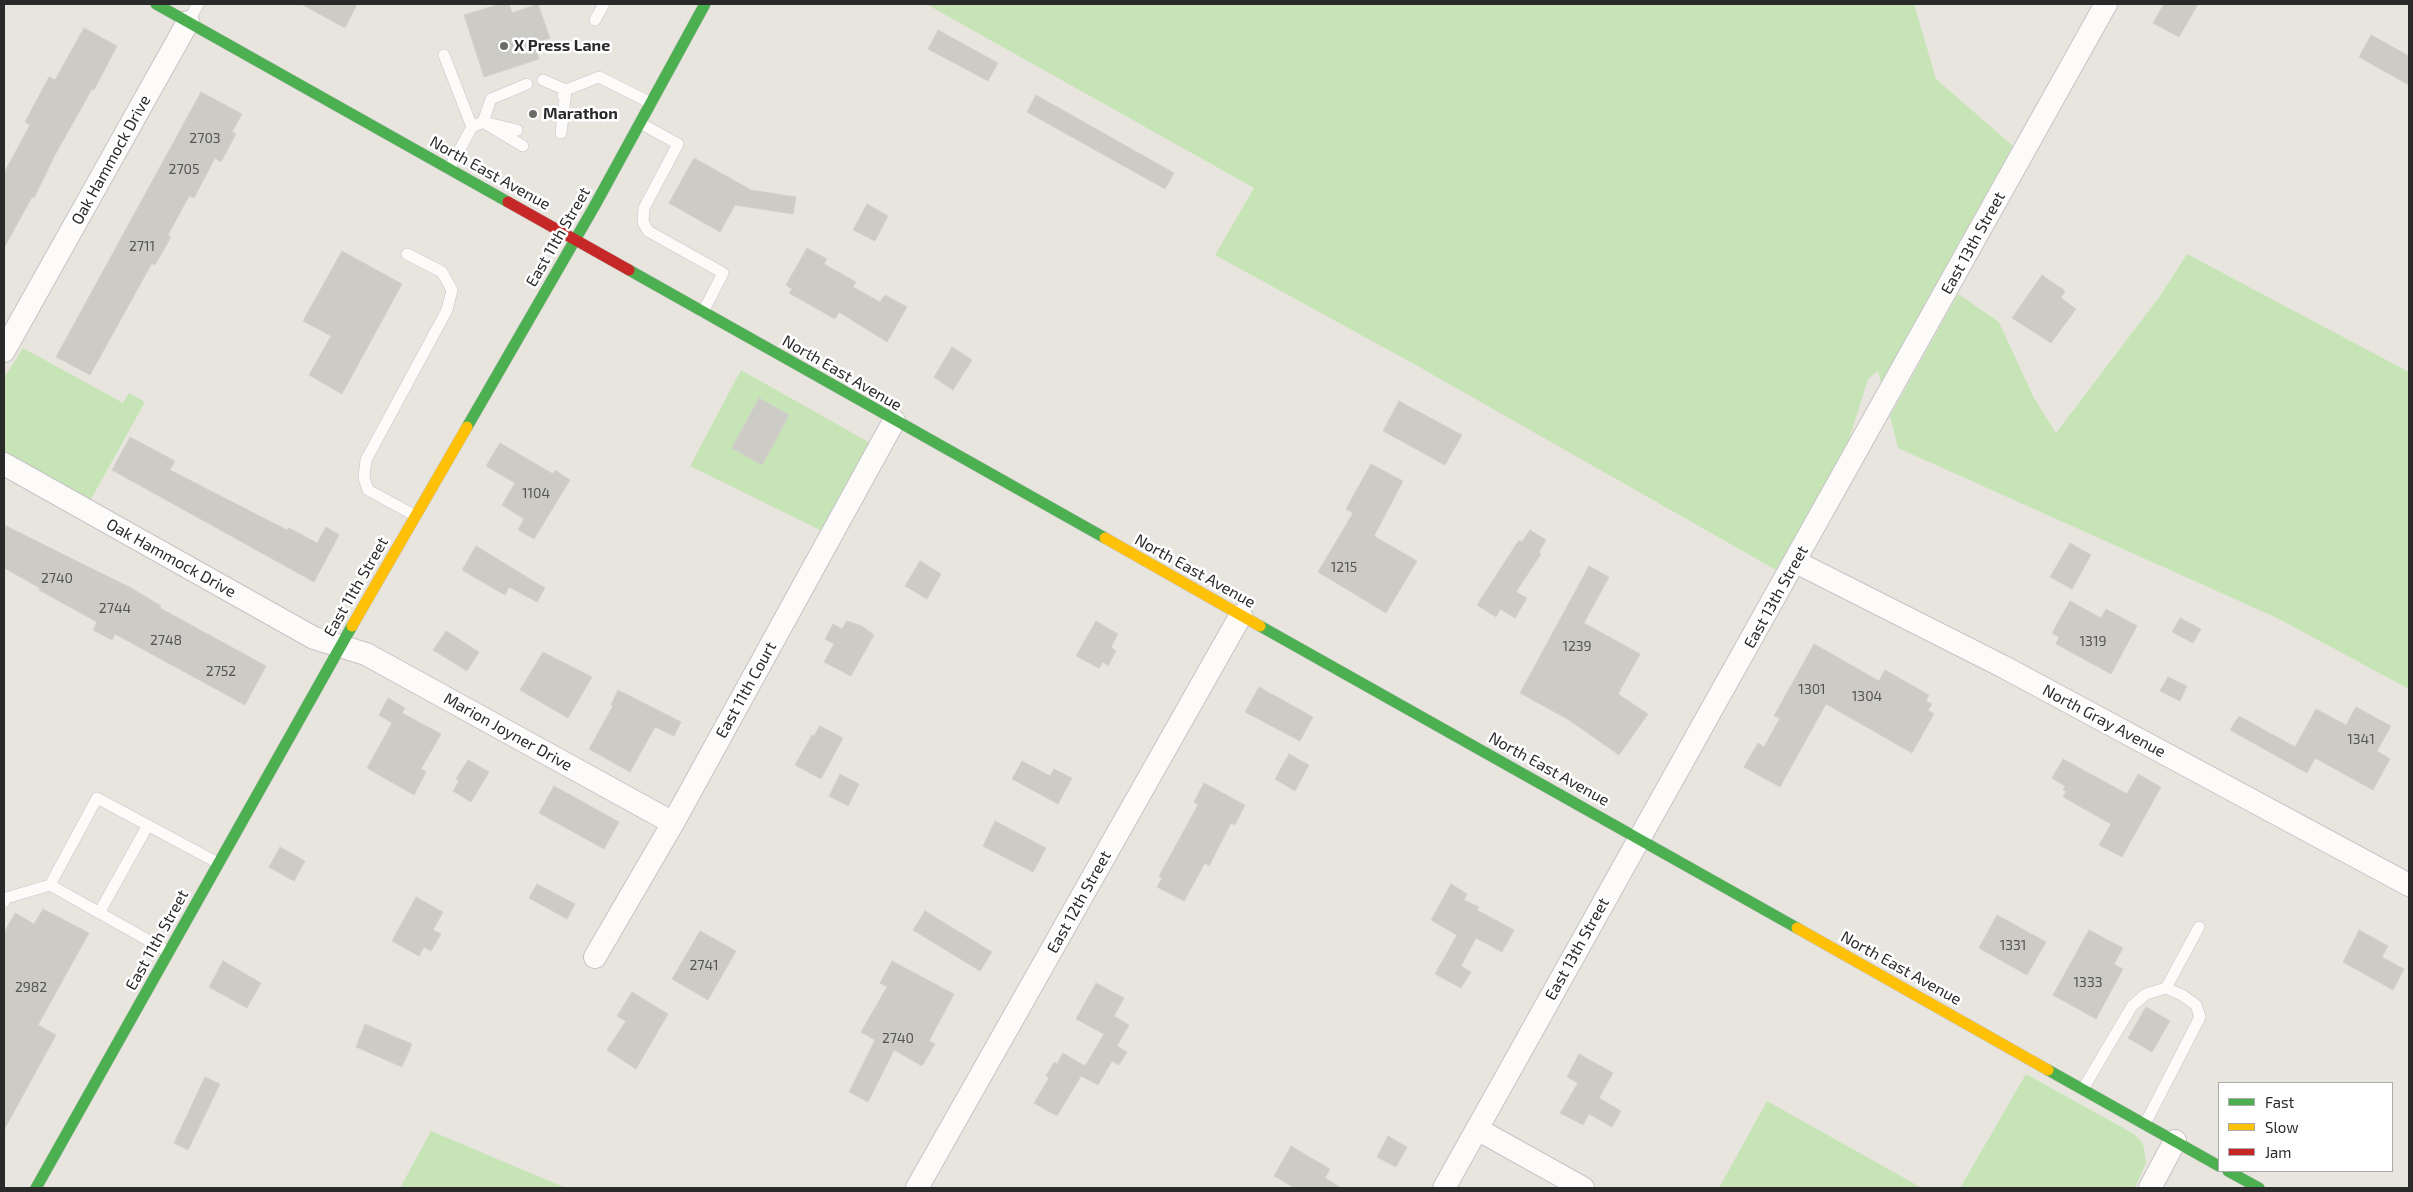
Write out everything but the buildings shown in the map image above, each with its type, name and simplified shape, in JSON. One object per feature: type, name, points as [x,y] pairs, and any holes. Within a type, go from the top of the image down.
[{"type":"main road","name":"North East Avenue","points":[[156,4],[193,13],[449,169],[2218,1165]]},
{"type":"main road","name":"East 11th Street","points":[[36,1188],[341,646],[576,239],[705,4]]},
{"type":"main road","points":[[2230,1172],[2259,1188]]},
{"type":"street","name":"East 13th Street","points":[[1444,1188],[1639,838],[1796,562],[2106,4]]},
{"type":"street","name":"Oak Hammock Drive","points":[[4,351],[193,13]]},
{"type":"street","name":"East 11th Court","points":[[595,956],[672,823],[894,421]]},
{"type":"street","name":"Oak Hammock Drive","points":[[4,464],[314,638],[341,646]]},
{"type":"street","name":"North Gray Avenue","points":[[1796,562],[2004,667],[2409,884]]},
{"type":"street","name":"East 12th Street","points":[[917,1188],[1241,615]]},
{"type":"street","name":"Marion Joyner Drive","points":[[341,646],[366,654],[672,823]]},
{"type":"street","points":[[1476,1129],[1583,1188]]},
{"type":"street","points":[[2150,1188],[2175,1141]]},
{"type":"lane","points":[[595,20],[604,4]]},
{"type":"lane","points":[[444,55],[478,124],[523,146]]},
{"type":"lane","points":[[543,80],[566,90],[599,77],[651,103]]},
{"type":"lane","points":[[449,169],[478,124],[491,99],[527,84]]},
{"type":"lane","points":[[556,117],[566,90]]},
{"type":"lane","points":[[561,134],[566,90]]},
{"type":"lane","points":[[640,123],[678,144],[644,208],[643,222],[648,231],[724,273],[703,312]]},
{"type":"lane","points":[[478,124],[518,130]]},
{"type":"lane","points":[[408,254],[442,272],[452,290],[447,310],[366,460],[364,478],[368,490],[416,516]]},
{"type":"lane","points":[[4,902],[6,898],[50,884],[97,798],[218,863]]},
{"type":"lane","points":[[99,913],[148,825]]},
{"type":"lane","points":[[50,884],[169,952]]},
{"type":"lane","points":[[2166,988],[2199,927]]},
{"type":"lane","points":[[2082,1089],[2132,1006],[2146,994],[2166,988],[2182,994],[2196,1005],[2200,1017],[2145,1124]]},
{"type":"green space","points":[[926,4],[1914,4],[1936,79],[2013,146],[1881,383],[1878,371],[1868,379],[1847,446],[1776,570],[1414,364],[1215,255],[1254,188]]},
{"type":"green space","points":[[2187,254],[2409,372],[2409,689],[2277,618],[1898,448],[1890,416],[1958,294],[1999,322],[2034,398],[2056,433],[2160,296]]},
{"type":"green space","points":[[23,348],[123,403],[129,393],[145,402],[90,501],[4,452],[4,378]]},
{"type":"green space","points":[[741,370],[872,444],[824,532],[690,466]]},
{"type":"green space","points":[[2026,1074],[2134,1134],[2140,1140],[2144,1147],[2146,1163],[2135,1188],[1960,1188]]},
{"type":"green space","points":[[1767,1101],[1922,1188],[1719,1188]]},
{"type":"green space","points":[[431,1131],[566,1188],[400,1188]]},
{"type":"traffic: fast","points":[[156,4],[508,202]]},
{"type":"traffic: fast","points":[[467,427],[594,207],[705,4]]},
{"type":"traffic: fast","points":[[629,270],[1105,538]]},
{"type":"traffic: fast","points":[[36,1188],[352,626]]},
{"type":"traffic: fast","points":[[1260,626],[1797,928]]},
{"type":"traffic: fast","points":[[2048,1070],[2218,1165]]},
{"type":"traffic: fast","points":[[2230,1172],[2259,1188]]},
{"type":"traffic: slow","points":[[352,626],[467,427]]},
{"type":"traffic: slow","points":[[1105,538],[1260,626]]},
{"type":"traffic: slow","points":[[1797,928],[2048,1070]]},
{"type":"traffic: jam","points":[[508,202],[629,270]]},
{"type":"place","name":"X Press Lane","points":[[504,46]]},
{"type":"place","name":"Marathon","points":[[533,114]]}]
